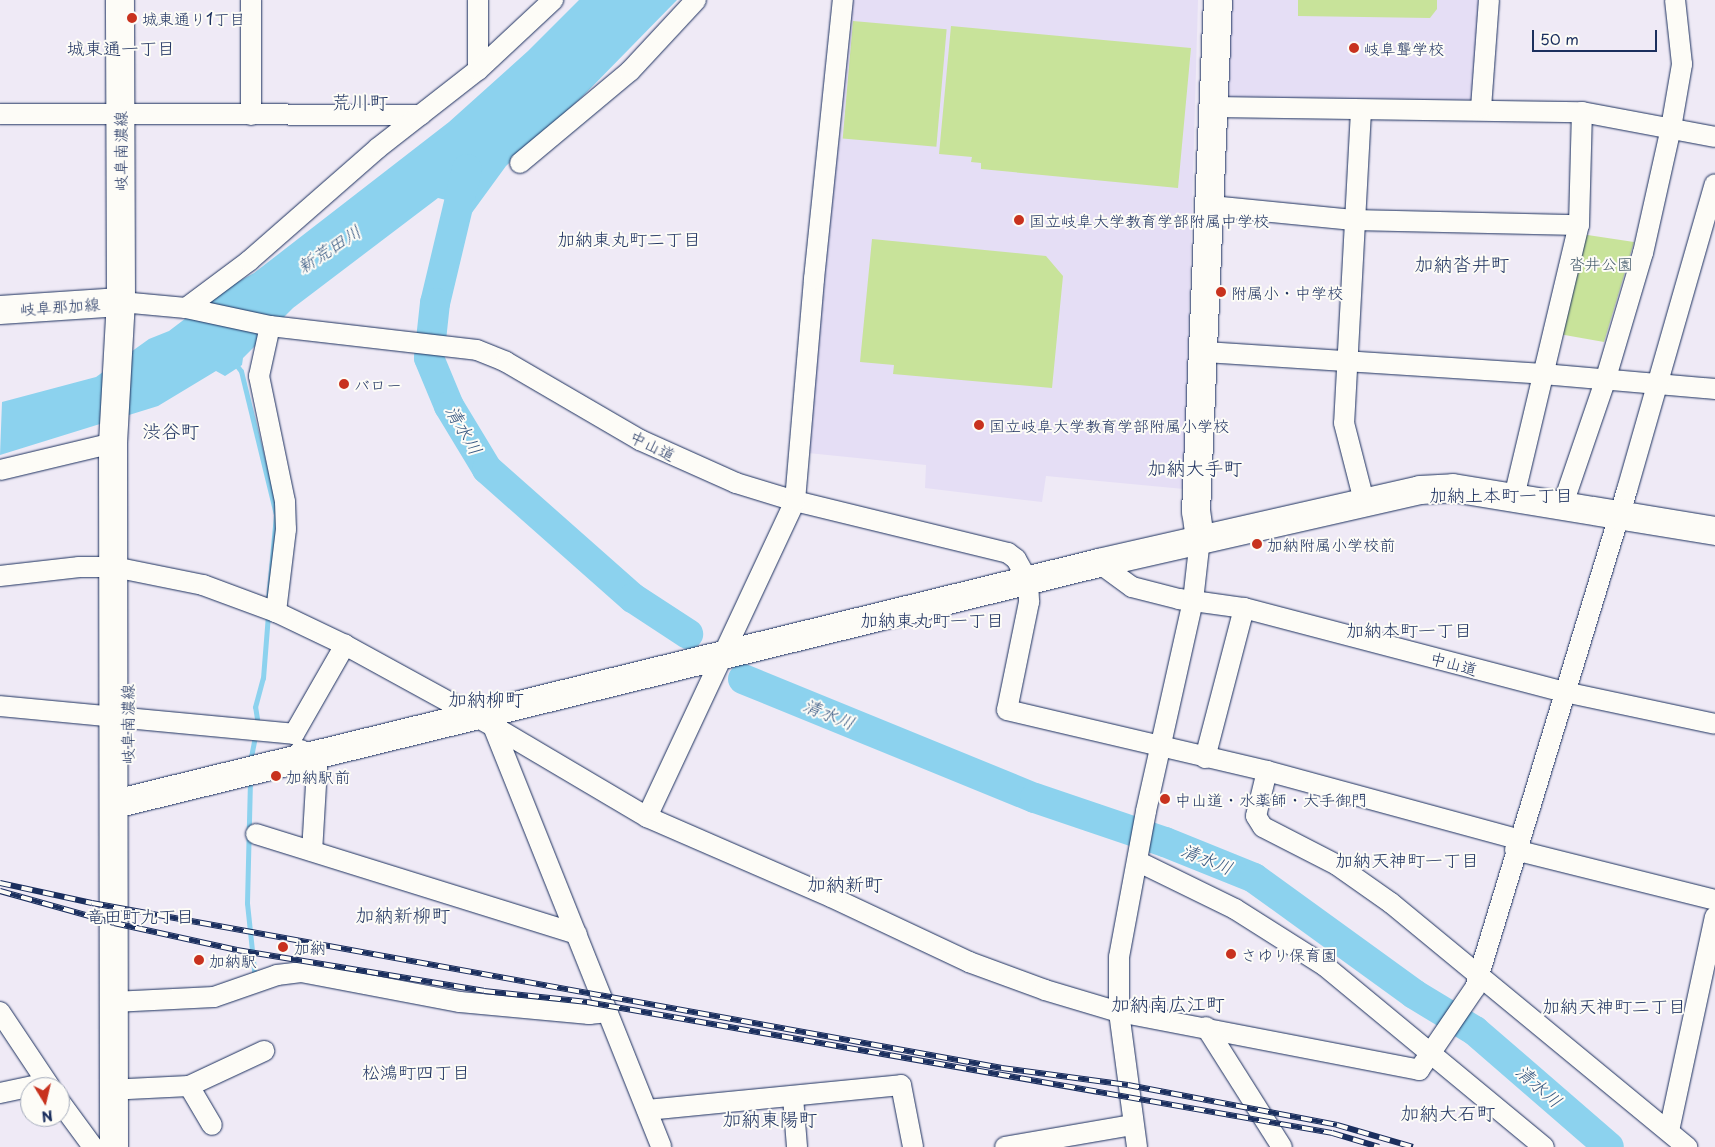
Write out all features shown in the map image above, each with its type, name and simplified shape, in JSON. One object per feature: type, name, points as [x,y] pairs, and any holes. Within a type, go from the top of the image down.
[{"type":"street","name":"岐阜南濃線","points":[[114,1147],[120,1002],[121,567],[118,433],[122,345],[120,302],[120,0]]},
{"type":"street","points":[[251,0],[251,115]]},
{"type":"street","points":[[478,0],[478,70]]},
{"type":"street","points":[[186,308],[249,261],[378,148],[478,70],[554,0]]},
{"type":"street","points":[[520,163],[630,71],[696,0]]},
{"type":"street","points":[[647,818],[796,501],[814,278],[843,0]]},
{"type":"street","points":[[1137,1147],[1119,1012],[1119,957],[1140,855],[1146,812],[1162,748],[1193,601],[1200,539],[1196,512],[1205,352],[1218,0]]},
{"type":"street","points":[[1481,108],[1489,0]]},
{"type":"street","points":[[1563,504],[1605,381],[1643,253],[1671,128],[1682,64],[1675,0]]},
{"type":"street","points":[[1214,107],[1361,111],[1481,108],[1582,112],[1715,137]]},
{"type":"street","points":[[1361,111],[1353,220],[1344,423],[1364,501]]},
{"type":"street","points":[[1514,497],[1579,225],[1582,112]]},
{"type":"street","points":[[0,114],[421,115]]},
{"type":"street","points":[[0,576],[79,567],[121,567],[203,585],[269,610],[345,645],[483,721],[647,818],[831,897],[969,962],[1045,990],[1119,1012],[1206,1027],[1419,1070],[1466,1006],[1478,976],[1619,514],[1715,184]]},
{"type":"street","points":[[1211,206],[1353,220],[1579,225]]},
{"type":"street","name":"中山道","points":[[120,302],[186,308],[270,326],[477,350],[506,362],[640,440],[736,482],[796,501],[1008,553],[1016,559],[1028,581]]},
{"type":"street","name":"岐阜那加線","points":[[0,310],[120,302]]},
{"type":"street","points":[[269,610],[286,528],[285,502],[259,376],[270,326]]},
{"type":"street","points":[[1205,352],[1543,374],[1605,381],[1715,389]]},
{"type":"street","points":[[0,470],[118,433]]},
{"type":"street","points":[[121,803],[250,772],[299,745],[483,721],[724,654],[1200,539],[1420,490],[1453,488],[1563,504],[1715,531]]},
{"type":"street","name":"中山道","points":[[1099,563],[1132,587],[1193,601],[1244,608],[1565,692],[1715,724]]},
{"type":"street","points":[[1028,581],[1029,602],[1007,710],[1266,771],[1715,900]]},
{"type":"street","points":[[1205,758],[1244,608]]},
{"type":"street","points":[[299,745],[345,645]]},
{"type":"street","points":[[0,706],[256,732],[299,745],[317,768],[312,851]]},
{"type":"street","points":[[483,721],[577,934],[661,1147]]},
{"type":"street","points":[[1266,771],[1256,816],[1264,827],[1337,865],[1383,897],[1687,1147]]},
{"type":"street","points":[[256,834],[577,934]]},
{"type":"street","points":[[1140,855],[1235,909],[1324,966],[1431,1056],[1544,1147]]},
{"type":"street","points":[[1669,1131],[1715,917]]},
{"type":"street","points":[[120,1002],[214,997],[277,975],[301,972],[460,1002],[589,1014],[608,1012]]},
{"type":"street","name":"岐阜南濃線","points":[[120,1002],[128,1089],[128,1147]]},
{"type":"street","points":[[0,1012],[43,1077]]},
{"type":"street","points":[[1206,1027],[1282,1147]]},
{"type":"street","points":[[128,1089],[190,1086],[264,1051]]},
{"type":"street","points":[[647,1110],[901,1085],[913,1147]]},
{"type":"street","points":[[190,1086],[212,1125]]},
{"type":"street","points":[[0,1093],[20,1090]]},
{"type":"street","points":[[793,1097],[797,1147]]},
{"type":"street","points":[[70,1116],[93,1147]]},
{"type":"street","points":[[1004,1147],[1133,1125]]},
{"type":"shaded area","points":[[849,0],[1198,0],[1184,489],[1046,476],[1042,502],[925,488],[926,465],[808,453]]},
{"type":"shaded area","name":"岐阜聾学校","points":[[1231,0],[1481,0],[1476,97],[1470,103],[1227,99]]},
{"type":"green space","points":[[1298,0],[1437,0],[1437,9],[1430,18],[1298,16]]},
{"type":"green space","points":[[853,21],[947,29],[936,147],[843,139]]},
{"type":"green space","points":[[951,26],[1191,48],[1178,188],[981,169],[981,163],[971,162],[972,157],[939,154]]},
{"type":"green space","name":"沓井公園","points":[[1581,234],[1634,242],[1604,342],[1559,334]]},
{"type":"green space","points":[[872,239],[1046,256],[1063,276],[1052,388],[893,374],[894,365],[860,362]]},
{"type":"water","name":"新荒田川","points":[[579,0],[677,0],[582,97],[506,166],[471,214],[450,207],[446,200],[438,198],[293,308],[243,358],[242,365],[225,376],[216,371],[158,406],[0,455],[2,402],[96,377],[149,339],[169,331],[223,290],[254,273],[449,122],[528,51]]},
{"type":"waterway","name":"清水川","points":[[467,169],[435,303],[429,358],[449,406],[487,469],[633,598],[688,634]]},
{"type":"waterway","points":[[234,362],[241,371],[276,515],[268,601]]},
{"type":"waterway","points":[[258,725],[255,707],[263,678],[268,615]]},
{"type":"waterway","name":"清水川","points":[[743,679],[1035,798],[1165,842],[1254,878],[1414,994],[1475,1031],[1609,1147]]},
{"type":"waterway","points":[[250,762],[255,736]]},
{"type":"waterway","points":[[250,780],[247,903],[255,979]]},
{"type":"railway","points":[[0,883],[92,903],[1002,1068],[1128,1085],[1337,1125],[1413,1147]]},
{"type":"railway","points":[[0,891],[114,923],[237,950],[484,991],[587,1002],[1332,1133],[1379,1147]]},
{"type":"place","name":"城東通り1丁目","points":[[132,18]]},
{"type":"place","name":"岐阜聾学校","points":[[1354,48]]},
{"type":"place","name":"国立岐阜大学教育学部附属中学校","points":[[1019,220]]},
{"type":"place","name":"附属小・中学校","points":[[1221,292]]},
{"type":"place","name":"バロー","points":[[344,384]]},
{"type":"place","name":"国立岐阜大学教育学部附属小学校","points":[[979,425]]},
{"type":"place","name":"加納附属小学校前","points":[[1257,544]]},
{"type":"place","name":"加納駅前","points":[[276,776]]},
{"type":"place","name":"中山道・水薬師・大手御門","points":[[1165,799]]},
{"type":"place","name":"加納","points":[[283,947]]},
{"type":"place","name":"さゆり保育園","points":[[1231,954]]},
{"type":"place","name":"加納駅","points":[[199,960]]},
{"type":"district","name":"城東通一丁目","points":[[121,48]]},
{"type":"district","name":"荒川町","points":[[360,102]]},
{"type":"district","name":"加納東丸町二丁目","points":[[629,239]]},
{"type":"district","name":"加納沓井町","points":[[1462,264]]},
{"type":"district","name":"渋谷町","points":[[171,431]]},
{"type":"district","name":"加納大手町","points":[[1195,468]]},
{"type":"district","name":"加納上本町一丁目","points":[[1501,495]]},
{"type":"district","name":"加納東丸町一丁目","points":[[932,620]]},
{"type":"district","name":"加納本町一丁目","points":[[1409,630]]},
{"type":"district","name":"加納柳町","points":[[486,699]]},
{"type":"district","name":"加納天神町一丁目","points":[[1407,860]]},
{"type":"district","name":"加納新町","points":[[845,884]]},
{"type":"district","name":"加納新柳町","points":[[403,915]]},
{"type":"district","name":"竜田町九丁目","points":[[140,916]]},
{"type":"district","name":"加納南広江町","points":[[1168,1004]]},
{"type":"district","name":"加納天神町二丁目","points":[[1614,1006]]},
{"type":"district","name":"松鴻町四丁目","points":[[416,1072]]},
{"type":"district","name":"加納大石町","points":[[1448,1113]]},
{"type":"district","name":"加納東陽町","points":[[770,1119]]}]
